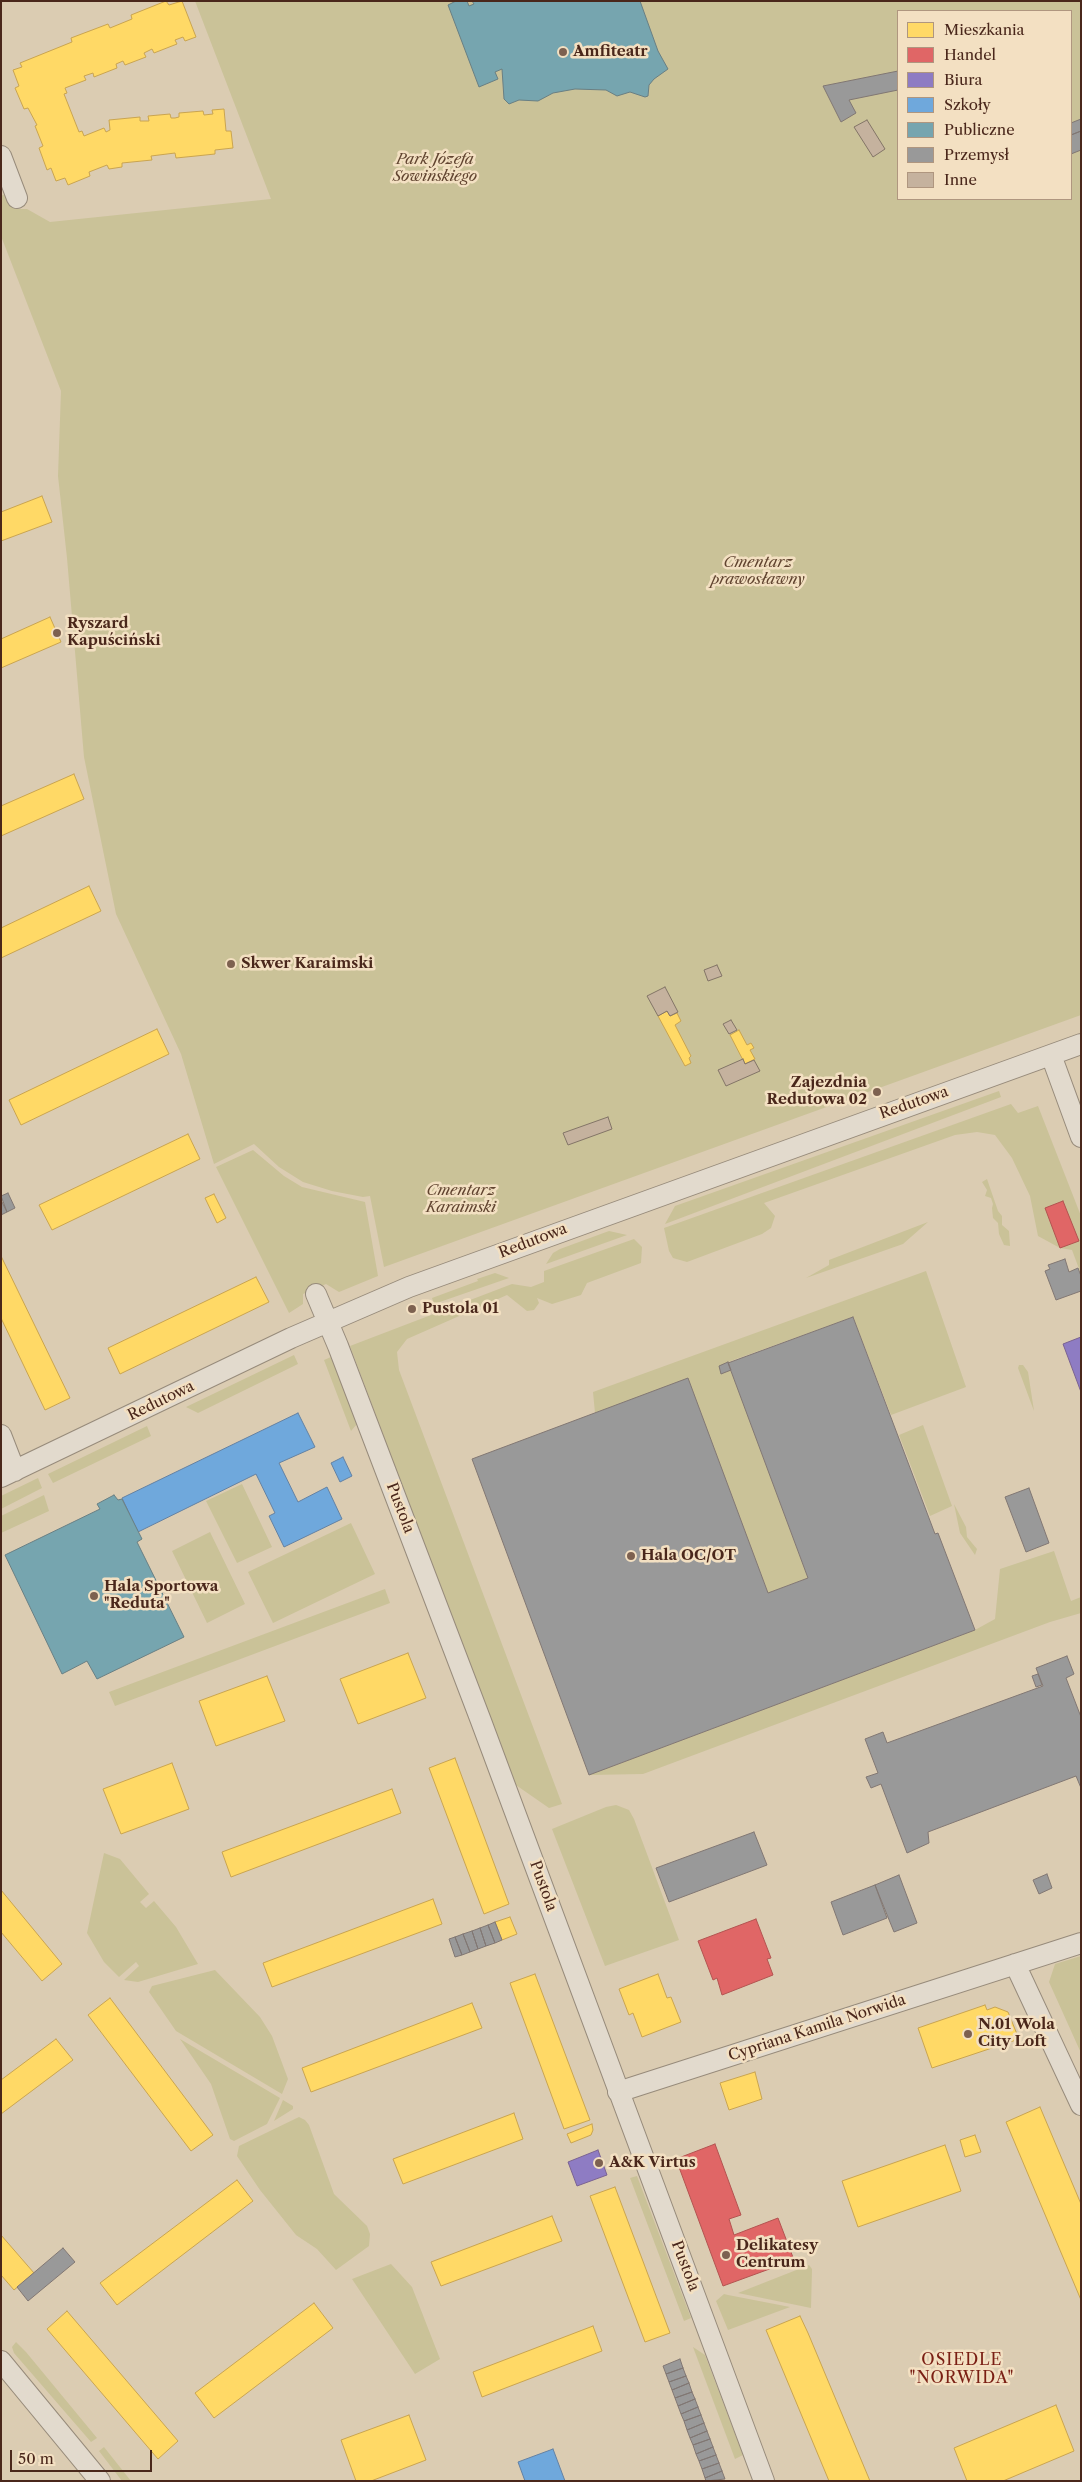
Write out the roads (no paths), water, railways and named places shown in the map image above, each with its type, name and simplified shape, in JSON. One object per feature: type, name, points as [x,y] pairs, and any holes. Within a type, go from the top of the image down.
[{"type":"street","points":[[1,156],[17,198]]},
{"type":"street","name":"Redutowa","points":[[8,1474],[327,1321],[409,1287],[602,1215],[1081,1044]]},
{"type":"street","points":[[1051,1055],[1081,1138]]},
{"type":"street","name":"Pustola","points":[[316,1294],[478,1712],[764,2481]]},
{"type":"street","points":[[1,1435],[8,1474]]},
{"type":"street","name":"Cypriana Kamila Norwida","points":[[618,2092],[1081,1943]]},
{"type":"street","points":[[1015,1964],[1081,2105]]},
{"type":"street","points":[[1,2361],[100,2481]]},
{"type":"place","name":"Amfiteatr","points":[[563,52]]},
{"type":"place","name":"Ryszard Kapuściński","points":[[57,633]]},
{"type":"place","name":"Skwer Karaimski","points":[[231,964]]},
{"type":"place","name":"Zajezdnia Redutowa 02","points":[[877,1092]]},
{"type":"place","name":"Pustola 01","points":[[412,1309]]},
{"type":"place","name":"Hala OC/OT","points":[[631,1556]]},
{"type":"place","name":"Hala Sportowa \"Reduta\"","points":[[94,1596]]},
{"type":"place","name":"N.01 Wola City Loft","points":[[968,2034]]},
{"type":"place","name":"A&K Virtus","points":[[599,2163]]},
{"type":"place","name":"Delikatesy Centrum","points":[[726,2255]]},
{"type":"district","name":"OSIEDLE \"NORWIDA\"","points":[[962,2369]]},
{"type":"park label","name":"Park Józefa Sowińskiego","points":[[435,168]]},
{"type":"park label","name":"Cmentarz prawosławny","points":[[758,572]]},
{"type":"park label","name":"Cmentarz Karaimski","points":[[461,1200]]}]
